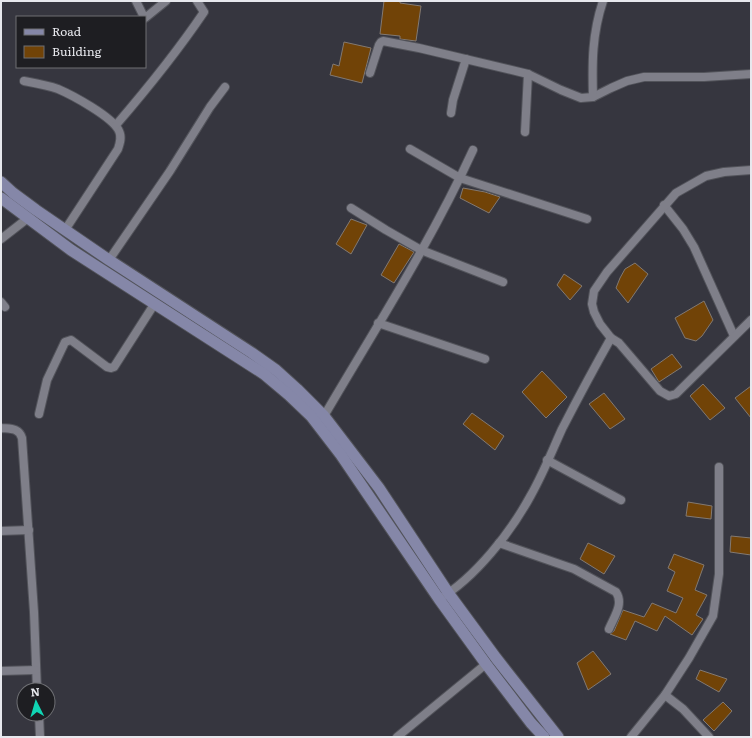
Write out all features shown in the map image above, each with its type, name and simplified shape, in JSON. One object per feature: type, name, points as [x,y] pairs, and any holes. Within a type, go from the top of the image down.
[{"type":"main road","points":[[1,182],[24,202],[276,370],[324,416],[379,488],[486,664],[531,723],[544,737]]},
{"type":"main road","points":[[1,198],[71,250],[264,374],[311,416],[342,455],[444,596],[496,658],[558,737]]},
{"type":"street","points":[[136,1],[144,16]]},
{"type":"street","points":[[146,17],[166,1]]},
{"type":"street","points":[[116,125],[150,86],[184,42],[204,12],[197,1]]},
{"type":"street","points":[[593,97],[593,42],[597,19],[603,1]]},
{"type":"street","points":[[370,73],[379,46],[383,41],[528,74],[581,98],[593,97],[627,81],[644,77],[748,75],[751,82]]},
{"type":"street","points":[[451,113],[453,100],[466,60]]},
{"type":"street","points":[[525,132],[528,74]]},
{"type":"street","points":[[24,81],[58,89],[100,112],[116,125],[120,132],[121,140],[118,149],[65,230]]},
{"type":"street","points":[[109,260],[170,171],[210,107],[225,87]]},
{"type":"street","points":[[410,149],[460,178],[587,220]]},
{"type":"street","points":[[324,416],[421,250],[460,178],[472,150]]},
{"type":"street","points":[[751,170],[724,172],[706,176],[676,193],[607,272],[594,292],[592,304],[600,324],[611,338],[619,343],[660,391],[669,396],[676,394],[751,320]]},
{"type":"street","points":[[664,205],[683,229],[694,247],[734,336]]},
{"type":"street","points":[[351,208],[421,250],[503,282]]},
{"type":"street","points":[[1,239],[28,218]]},
{"type":"street","points":[[39,414],[48,380],[65,342],[71,340],[107,367],[114,367],[155,303]]},
{"type":"street","points":[[378,323],[485,359]]},
{"type":"street","points":[[444,596],[475,570],[499,543],[531,496],[547,460],[584,386],[611,338]]},
{"type":"street","points":[[1,428],[17,430],[22,438],[29,530],[37,682]]},
{"type":"street","points":[[547,460],[621,500]]},
{"type":"street","points":[[631,737],[665,694],[689,658],[713,616],[719,574],[718,467]]},
{"type":"street","points":[[1,531],[29,530]]},
{"type":"street","points":[[499,543],[574,569],[616,592],[619,597],[619,605],[609,629]]},
{"type":"street","points":[[397,737],[486,664]]},
{"type":"street","points":[[1,671],[36,670]]},
{"type":"street","points":[[665,694],[683,709],[709,737]]},
{"type":"street","points":[[39,722],[40,737]]},
{"type":"building","points":[[384,1],[400,1],[400,3],[421,6],[416,41],[400,39],[400,36],[380,34]]},
{"type":"building","points":[[344,42],[371,48],[362,83],[330,75],[333,64],[339,66]]},
{"type":"building","points":[[463,188],[485,192],[500,197],[489,213],[460,198]]},
{"type":"building","points":[[351,219],[367,225],[351,254],[336,244]]},
{"type":"building","points":[[399,244],[414,252],[394,283],[381,275]]},
{"type":"building","points":[[635,263],[648,274],[628,303],[616,288],[625,269]]},
{"type":"building","points":[[564,274],[582,286],[570,300],[557,285]]},
{"type":"building","points":[[704,301],[713,320],[702,336],[696,341],[685,338],[675,318]]},
{"type":"building","points":[[672,354],[682,367],[659,382],[651,369]]},
{"type":"building","points":[[542,371],[567,397],[546,418],[522,392]]},
{"type":"building","points":[[703,384],[725,408],[710,420],[690,396]]},
{"type":"building","points":[[751,386],[751,418],[735,398]]},
{"type":"building","points":[[604,393],[625,419],[610,429],[589,404]]},
{"type":"building","points":[[472,413],[504,436],[495,450],[463,424]]},
{"type":"building","points":[[688,502],[712,506],[711,519],[686,516]]},
{"type":"building","points":[[731,536],[751,538],[751,555],[730,552]]},
{"type":"building","points":[[588,543],[615,556],[604,574],[580,559]]},
{"type":"building","points":[[674,554],[704,565],[695,590],[707,595],[696,615],[703,619],[692,635],[665,616],[657,631],[635,621],[626,640],[610,634],[614,631],[623,610],[644,617],[652,603],[676,613],[683,598],[667,591],[675,572],[668,568]]},
{"type":"building","points":[[593,651],[611,674],[588,690],[577,663]]},
{"type":"building","points":[[700,670],[727,679],[719,692],[696,679]]},
{"type":"building","points":[[723,702],[732,711],[714,731],[703,720]]}]
